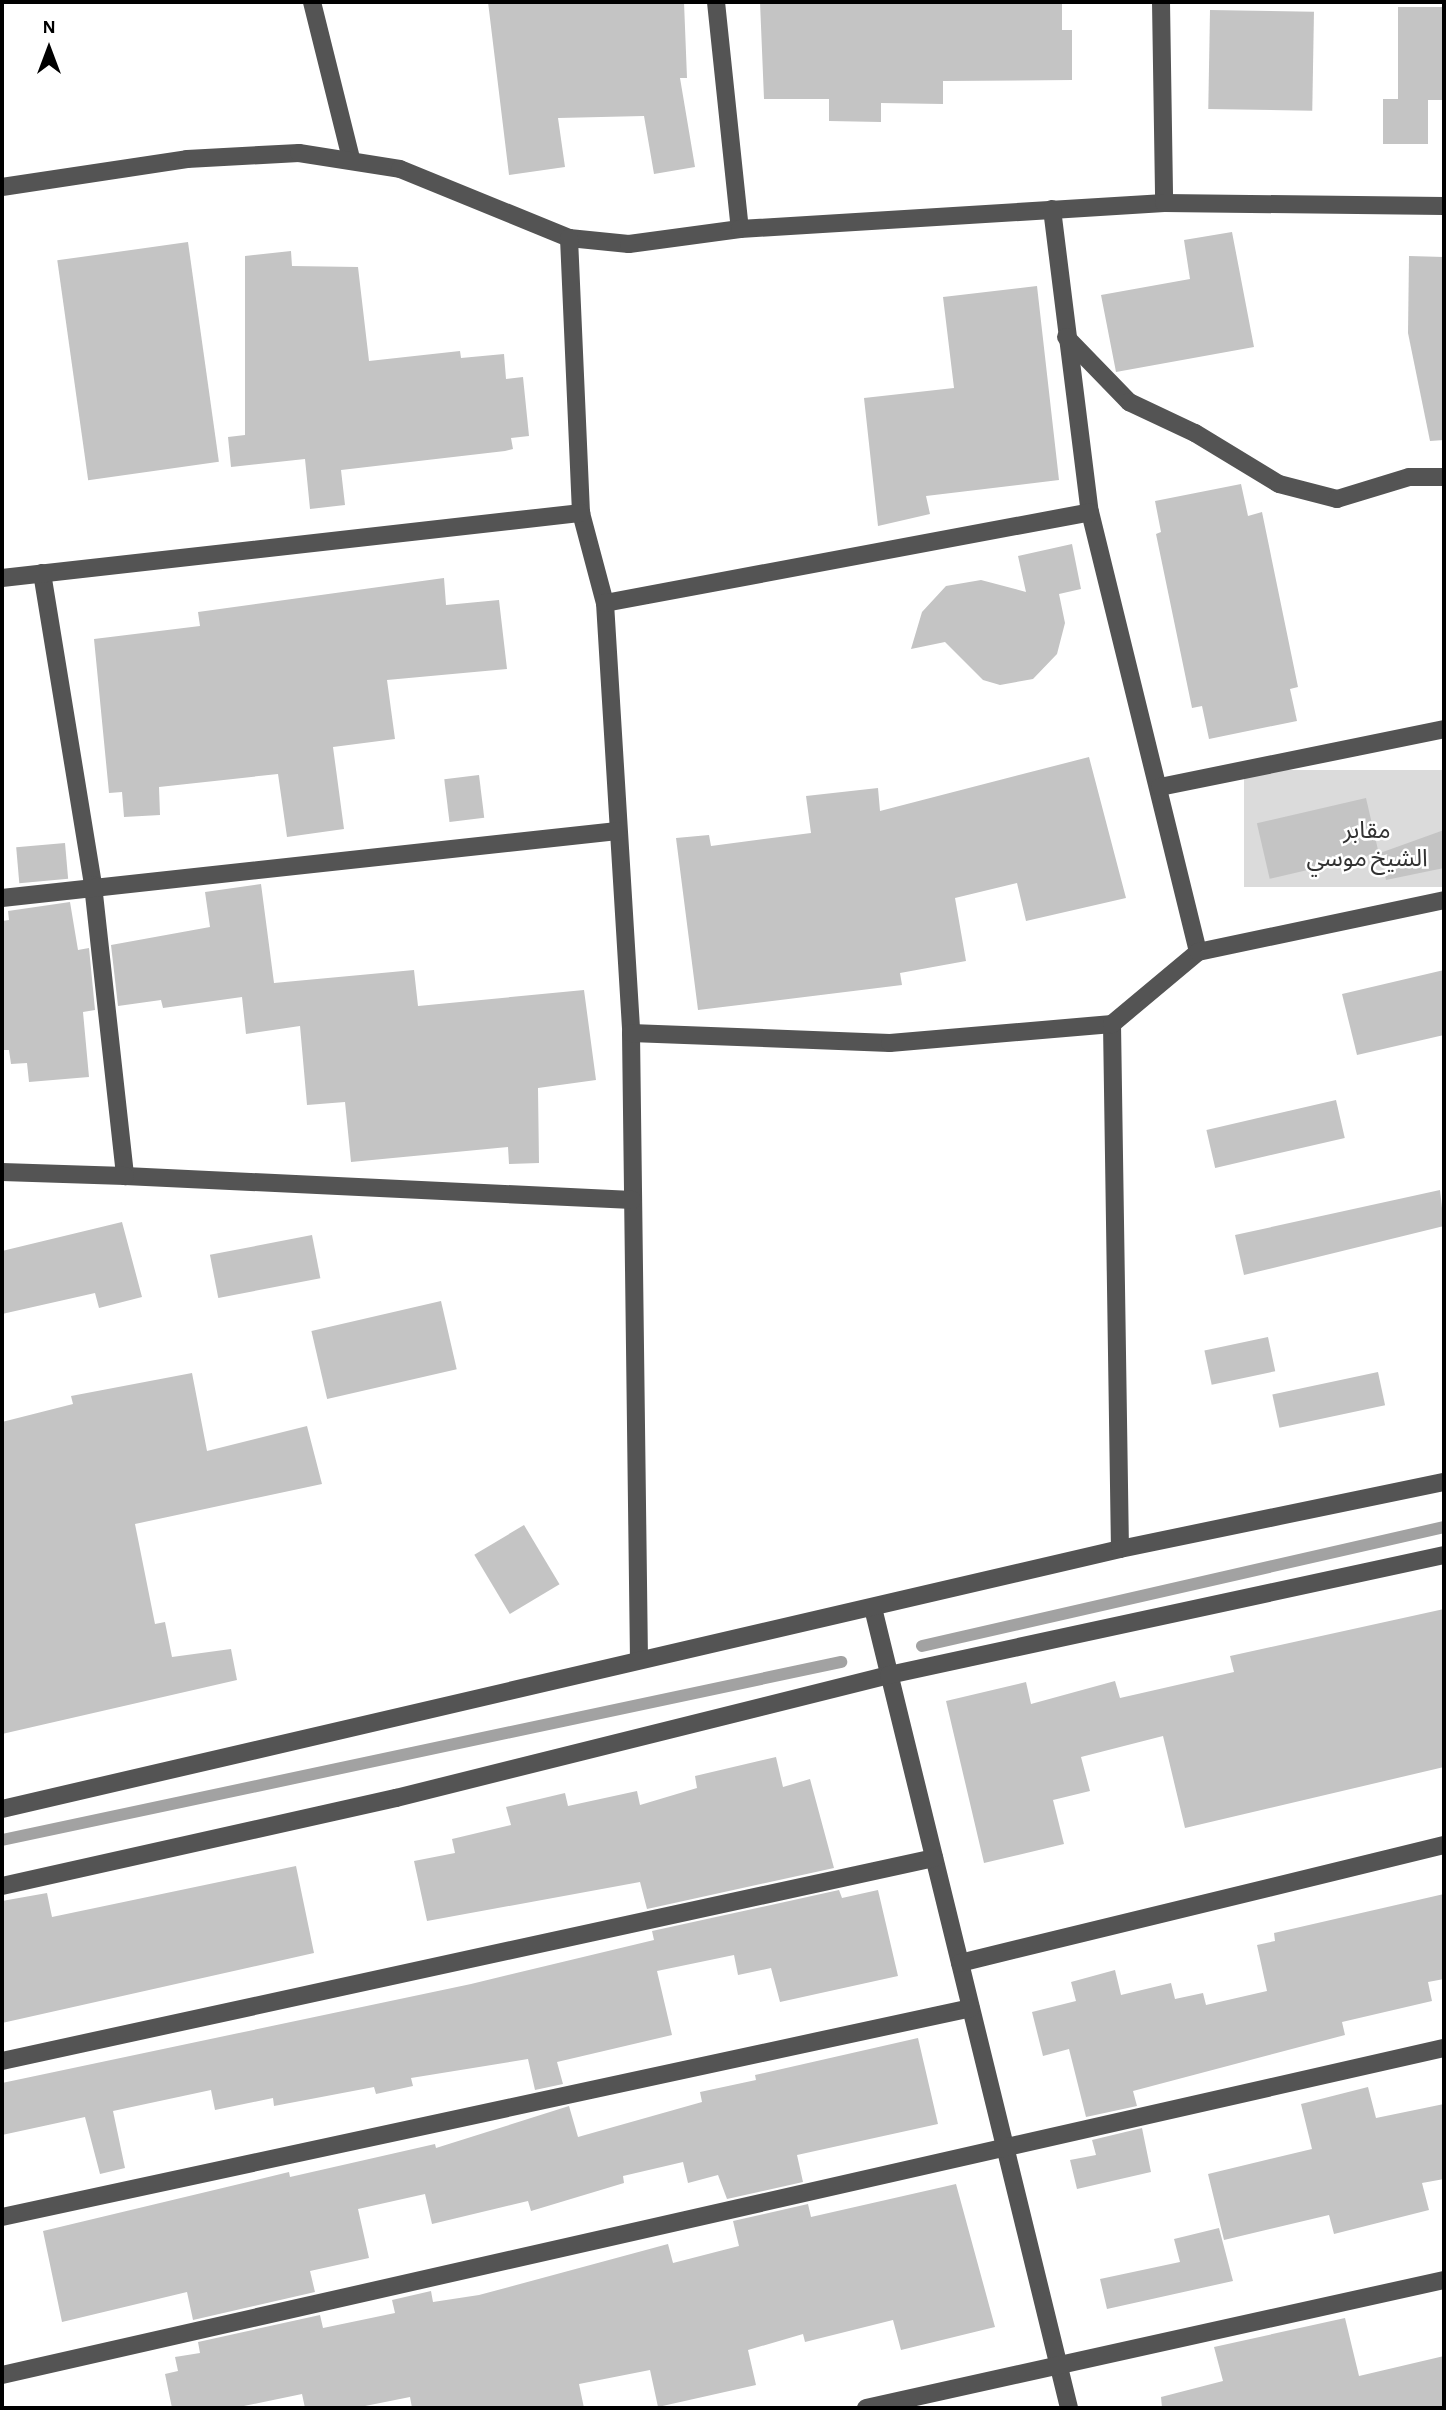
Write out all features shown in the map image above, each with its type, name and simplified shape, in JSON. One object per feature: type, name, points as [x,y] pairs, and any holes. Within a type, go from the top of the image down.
[{"type":"street","points":[[313,2],[351,158]]},
{"type":"street","points":[[716,2],[740,229]]},
{"type":"street","points":[[1161,2],[1164,203]]},
{"type":"street","points":[[2,187],[258,153],[351,158],[400,169],[569,238],[629,244],[740,229],[1164,203],[1444,206]]},
{"type":"street","points":[[1052,209],[1090,512],[1160,787],[1198,952]]},
{"type":"street","points":[[569,238],[581,513],[605,603],[631,1033],[639,1659]]},
{"type":"street","points":[[1066,337],[1129,402],[1195,433],[1279,484],[1337,499],[1409,477],[1444,477]]},
{"type":"street","points":[[605,603],[1090,512]]},
{"type":"street","points":[[2,579],[581,513]]},
{"type":"street","points":[[42,573],[93,885],[125,1176]]},
{"type":"street","points":[[1160,787],[1444,729]]},
{"type":"street","points":[[2,898],[93,885],[617,831]]},
{"type":"street","points":[[631,1033],[890,1043],[1112,1024],[1198,952],[1444,900]]},
{"type":"street","points":[[1112,1024],[1120,1549]]},
{"type":"street","points":[[2,1172],[632,1200]]},
{"type":"street","points":[[2,1810],[639,1659],[873,1608],[1120,1549],[1444,1482]]},
{"type":"street","points":[[2,1886],[396,1798],[889,1675],[1444,1555]]},
{"type":"street","points":[[873,1608],[1069,2408]]},
{"type":"street","points":[[960,1963],[1444,1845]]},
{"type":"street","points":[[2,2061],[934,1858]]},
{"type":"street","points":[[2,2217],[971,2008]]},
{"type":"street","points":[[2,2375],[1444,2048]]},
{"type":"street","points":[[866,2408],[1059,2368],[1444,2280]]},
{"type":"green space","name":"مقابر الشيخ موسي","points":[[1244,770],[1444,770],[1444,887],[1244,887]]},
{"type":"building","points":[[488,2],[684,2],[687,78],[680,78],[695,167],[654,174],[644,116],[558,118],[565,167],[509,175]]},
{"type":"building","points":[[760,2],[1062,2],[1062,30],[1072,30],[1072,80],[943,81],[943,104],[881,103],[881,122],[829,121],[829,99],[764,99]]},
{"type":"building","points":[[1398,7],[1444,7],[1444,100],[1428,100],[1428,144],[1383,144],[1383,99],[1398,99]]},
{"type":"building","points":[[1210,10],[1314,12],[1312,111],[1208,109]]},
{"type":"building","points":[[1232,232],[1254,347],[1116,372],[1101,295],[1190,279],[1184,240]]},
{"type":"building","points":[[188,242],[219,462],[88,480],[57,260]]},
{"type":"building","points":[[291,251],[292,266],[358,267],[369,361],[460,351],[461,358],[504,354],[506,379],[523,377],[529,436],[511,438],[513,449],[505,451],[341,470],[345,505],[310,509],[305,459],[231,467],[228,437],[245,435],[245,256]]},
{"type":"building","points":[[1409,256],[1444,257],[1444,440],[1430,441],[1408,333]]},
{"type":"building","points":[[1037,286],[1059,480],[926,496],[930,514],[878,526],[864,398],[954,388],[943,297]]},
{"type":"building","points":[[1241,484],[1248,516],[1262,512],[1298,687],[1290,689],[1297,721],[1209,739],[1202,706],[1192,708],[1156,534],[1161,532],[1155,501]]},
{"type":"building","points":[[1072,544],[1081,589],[1059,594],[1065,623],[1057,654],[1033,679],[1000,685],[983,680],[945,642],[911,649],[922,612],[946,586],[981,580],[1026,592],[1018,556]]},
{"type":"building","points":[[444,578],[446,605],[499,600],[507,669],[387,680],[395,739],[333,747],[344,829],[287,837],[278,774],[159,787],[160,815],[124,817],[122,792],[109,793],[94,639],[200,626],[198,612]]},
{"type":"building","points":[[1089,757],[1126,898],[1026,921],[1017,883],[955,898],[966,961],[900,973],[902,985],[698,1010],[676,838],[709,835],[711,846],[811,833],[806,796],[878,788],[880,811]]},
{"type":"building","points":[[479,775],[484,818],[450,822],[444,779]]},
{"type":"building","points":[[1366,798],[1379,854],[1270,879],[1257,823]]},
{"type":"building","points":[[1444,830],[1444,868],[1386,880],[1380,853]]},
{"type":"building","points":[[65,843],[68,879],[19,883],[16,847]]},
{"type":"building","points":[[261,884],[274,983],[414,970],[418,1006],[584,990],[596,1080],[538,1088],[539,1163],[509,1164],[508,1147],[351,1162],[345,1102],[307,1105],[300,1026],[246,1034],[242,997],[163,1008],[161,1000],[118,1006],[111,945],[210,927],[205,892]]},
{"type":"building","points":[[70,902],[78,950],[89,948],[95,1010],[83,1012],[89,1077],[29,1082],[27,1063],[11,1064],[9,1050],[2,1050],[2,921],[9,920],[8,911]]},
{"type":"building","points":[[1444,970],[1444,1035],[1357,1055],[1342,994]]},
{"type":"building","points":[[1336,1100],[1345,1138],[1215,1168],[1206,1130]]},
{"type":"building","points":[[1440,1190],[1444,1226],[1244,1275],[1235,1235]]},
{"type":"building","points":[[122,1222],[142,1297],[99,1308],[95,1293],[2,1314],[2,1251]]},
{"type":"building","points":[[312,1235],[320,1278],[218,1298],[210,1255]]},
{"type":"building","points":[[441,1301],[457,1369],[327,1399],[311,1331]]},
{"type":"building","points":[[1268,1337],[1275,1371],[1212,1385],[1204,1351]]},
{"type":"building","points":[[1378,1372],[1385,1405],[1279,1428],[1272,1394]]},
{"type":"building","points":[[192,1373],[207,1451],[307,1426],[322,1484],[135,1524],[155,1624],[165,1622],[172,1657],[231,1649],[237,1680],[2,1734],[2,1422],[73,1404],[71,1396]]},
{"type":"building","points":[[524,1525],[560,1584],[510,1614],[474,1555]]},
{"type":"building","points":[[1444,1609],[1444,1767],[1185,1828],[1163,1736],[1081,1757],[1090,1791],[1053,1800],[1064,1844],[984,1863],[946,1701],[1026,1682],[1031,1704],[1115,1681],[1120,1698],[1234,1672],[1230,1656]]},
{"type":"building","points":[[776,1757],[783,1787],[810,1779],[834,1868],[647,1909],[640,1882],[427,1921],[414,1861],[455,1853],[452,1839],[511,1825],[506,1807],[565,1793],[568,1806],[637,1791],[640,1805],[697,1788],[695,1776]]},
{"type":"building","points":[[296,1866],[314,1953],[2,2023],[2,1901],[47,1893],[52,1917]]},
{"type":"building","points":[[839,1890],[842,1898],[878,1890],[898,1976],[780,2002],[771,1968],[738,1975],[734,1955],[657,1971],[672,2035],[557,2062],[563,2084],[535,2090],[528,2059],[411,2078],[413,2086],[376,2094],[374,2087],[274,2106],[273,2098],[215,2110],[211,2090],[113,2111],[125,2168],[100,2174],[85,2117],[2,2135],[2,2083],[471,1984],[654,1940],[652,1931]]},
{"type":"building","points":[[1444,1894],[1444,1979],[1428,1982],[1432,2001],[1342,2022],[1345,2035],[1133,2091],[1137,2106],[1086,2117],[1069,2049],[1043,2056],[1032,2012],[1076,2001],[1071,1982],[1115,1970],[1121,1995],[1171,1983],[1175,1999],[1203,1993],[1206,2005],[1267,1991],[1257,1945],[1275,1941],[1274,1933]]},
{"type":"building","points":[[918,2038],[938,2124],[797,2155],[803,2182],[727,2199],[718,2175],[688,2183],[683,2162],[623,2176],[624,2183],[531,2211],[528,2201],[432,2224],[425,2194],[358,2209],[369,2258],[310,2271],[315,2292],[193,2320],[187,2292],[62,2322],[43,2231],[289,2172],[290,2177],[435,2144],[436,2148],[569,2106],[578,2137],[702,2102],[700,2092],[756,2080],[755,2075]]},
{"type":"building","points":[[1368,2087],[1376,2118],[1444,2104],[1444,2179],[1422,2183],[1429,2210],[1334,2234],[1329,2215],[1224,2240],[1208,2174],[1312,2149],[1301,2104]]},
{"type":"building","points":[[1142,2128],[1151,2172],[1077,2189],[1070,2160],[1096,2155],[1092,2140]]},
{"type":"building","points":[[956,2184],[995,2327],[901,2350],[893,2320],[805,2342],[803,2334],[748,2350],[756,2385],[658,2407],[650,2370],[579,2384],[584,2408],[412,2408],[410,2397],[355,2408],[305,2408],[302,2394],[234,2408],[172,2408],[165,2374],[178,2371],[175,2357],[200,2353],[198,2342],[320,2315],[323,2328],[395,2313],[392,2300],[431,2291],[433,2302],[479,2295],[668,2244],[673,2263],[739,2246],[733,2221],[808,2204],[811,2217]]},
{"type":"building","points":[[1219,2228],[1233,2281],[1107,2309],[1100,2279],[1180,2262],[1174,2239]]},
{"type":"building","points":[[1345,2318],[1359,2376],[1444,2356],[1444,2408],[1162,2408],[1161,2397],[1223,2381],[1214,2347]]},
{"type":"waterway","points":[[922,1646],[1444,1527]]},
{"type":"waterway","points":[[2,1840],[841,1662]]}]
